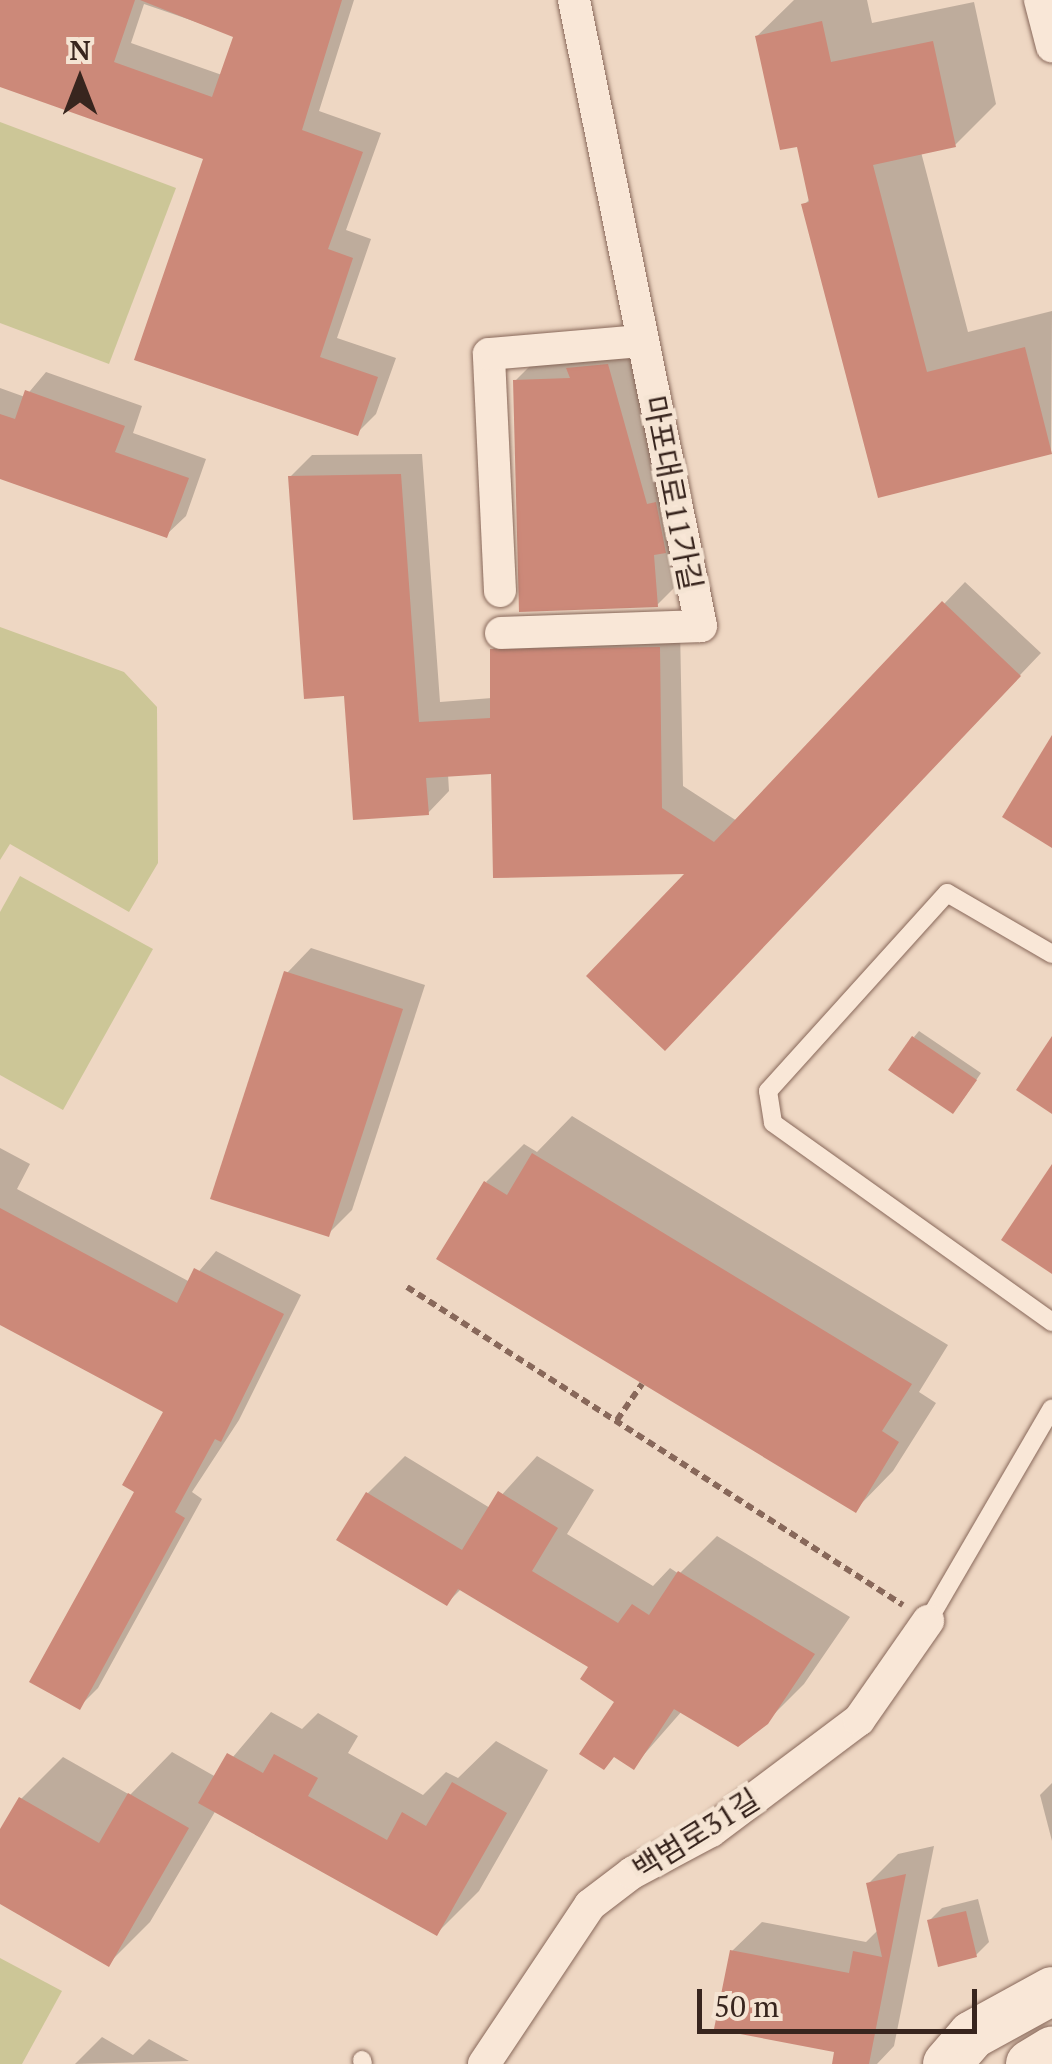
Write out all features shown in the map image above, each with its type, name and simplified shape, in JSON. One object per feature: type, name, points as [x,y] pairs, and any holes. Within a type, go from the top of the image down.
[{"type":"street","name":"마포대로11가길","points":[[502,633],[700,626],[574,0]]},
{"type":"street","points":[[1040,0],[1052,46]]},
{"type":"street","points":[[500,591],[490,354],[642,341]]},
{"type":"street","name":"백범로31길","points":[[484,2064],[590,1905],[632,1873],[712,1831],[859,1720],[928,1621]]},
{"type":"street","points":[[947,2064],[972,2036],[1052,1990]]},
{"type":"street","points":[[1030,2064],[1052,2051]]},
{"type":"lane","points":[[1052,954],[948,893],[768,1091],[773,1124],[1052,1322]]},
{"type":"lane","points":[[928,1621],[1052,1408]]},
{"type":"path","points":[[407,1287],[928,1621]]},
{"type":"path","points":[[617,1420],[642,1384]]},
{"type":"shaded area","points":[[0,122],[176,188],[109,364],[0,323]]},
{"type":"shaded area","points":[[0,627],[124,672],[157,707],[158,863],[129,912],[10,844],[0,860]]},
{"type":"shaded area","points":[[20,876],[153,949],[63,1110],[0,1075],[0,912]]},
{"type":"shaded area","points":[[0,1958],[62,1991],[22,2064],[0,2064]]},
{"type":"building","points":[[0,0],[135,0],[114,62],[212,97],[233,37],[140,0],[342,0],[302,130],[363,152],[328,249],[353,258],[320,357],[378,377],[358,436],[134,360],[203,159],[0,87]]},
{"type":"building","points":[[822,21],[831,62],[933,41],[956,147],[873,165],[927,372],[1025,347],[1052,454],[878,498],[801,204],[809,202],[797,147],[780,150],[755,36]]},
{"type":"building","points":[[608,364],[647,504],[656,502],[666,553],[654,555],[658,607],[519,612],[513,380],[570,378],[566,368]]},
{"type":"building","points":[[25,390],[125,426],[115,452],[189,478],[167,538],[0,479],[0,414],[15,419]]},
{"type":"building","points":[[401,474],[419,722],[490,718],[490,649],[660,647],[662,808],[714,842],[942,601],[1021,676],[665,1051],[586,976],[684,874],[493,878],[491,774],[426,778],[429,815],[353,820],[344,696],[304,699],[288,476]]},
{"type":"building","points":[[1052,735],[1052,848],[1002,817]]},
{"type":"building","points":[[284,971],[403,1009],[329,1237],[210,1199]]},
{"type":"building","points":[[912,1036],[977,1080],[953,1114],[888,1070]]},
{"type":"building","points":[[1052,1036],[1052,1114],[1016,1090]]},
{"type":"building","points":[[532,1153],[912,1384],[882,1431],[899,1442],[856,1513],[436,1259],[484,1181],[507,1195]]},
{"type":"building","points":[[1052,1164],[1052,1274],[1001,1240]]},
{"type":"building","points":[[0,1208],[177,1303],[194,1268],[284,1314],[221,1442],[215,1439],[175,1512],[185,1518],[80,1710],[29,1682],[134,1492],[122,1485],[163,1412],[0,1325]]},
{"type":"building","points":[[498,1491],[558,1528],[532,1571],[618,1623],[632,1604],[649,1615],[678,1571],[815,1654],[768,1724],[738,1747],[674,1709],[634,1770],[614,1757],[604,1770],[579,1754],[614,1702],[580,1679],[588,1667],[458,1589],[447,1606],[336,1540],[366,1492],[462,1550]]},
{"type":"building","points":[[227,1753],[263,1773],[274,1754],[318,1778],[308,1796],[387,1840],[402,1812],[426,1826],[452,1782],[507,1813],[437,1936],[198,1803]]},
{"type":"building","points":[[128,1793],[189,1828],[109,1967],[0,1904],[0,1829],[19,1797],[99,1843]]},
{"type":"building","points":[[906,1874],[869,2064],[832,2064],[834,2052],[714,2029],[730,1950],[849,1973],[853,1951],[882,1957],[866,1883]]},
{"type":"building","points":[[966,1911],[977,1957],[938,1967],[927,1920]]}]
